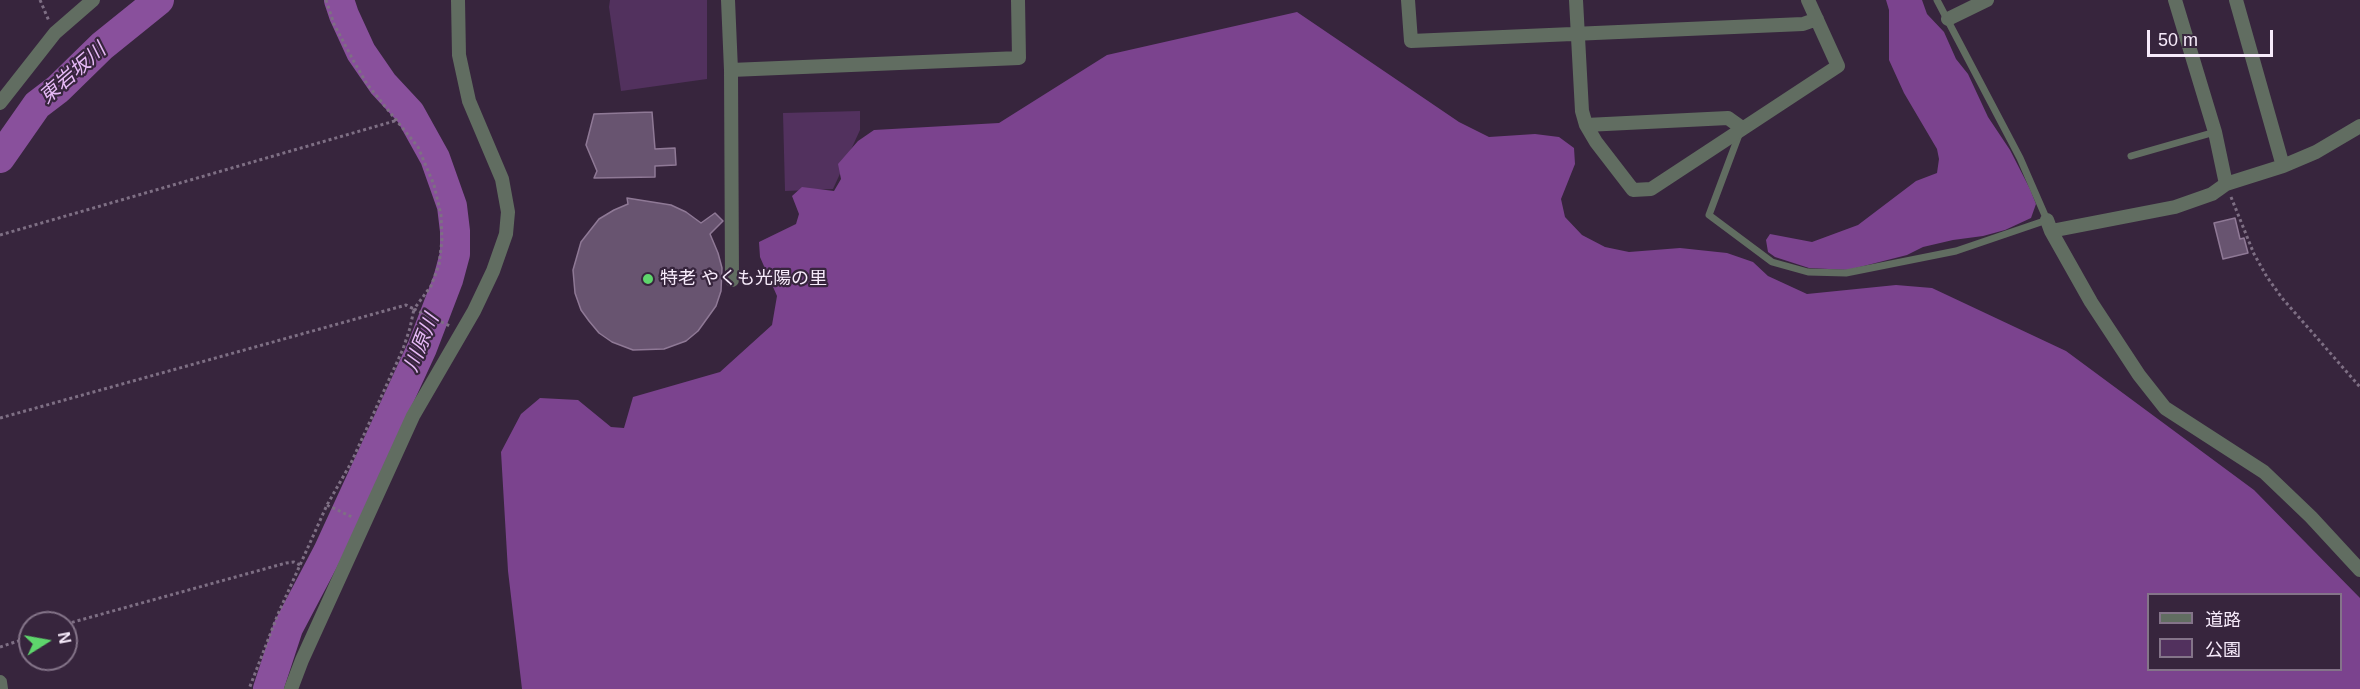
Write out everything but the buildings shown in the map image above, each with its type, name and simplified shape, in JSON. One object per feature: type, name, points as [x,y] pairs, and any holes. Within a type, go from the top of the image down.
[{"type":"street","points":[[0,103],[55,33],[93,0]]},
{"type":"street","points":[[291,689],[413,416],[474,311],[506,234],[508,212],[502,179],[469,101],[459,55],[458,0]]},
{"type":"street","points":[[728,0],[731,70],[732,280]]},
{"type":"street","points":[[731,70],[1018,58],[1018,0]]},
{"type":"street","points":[[1408,0],[1411,41],[1803,24],[1817,19]]},
{"type":"street","points":[[1576,0],[1582,111],[1586,125],[1596,142],[1633,190],[1651,189],[1838,66],[1808,0]]},
{"type":"street","points":[[1948,19],[1987,0]]},
{"type":"street","points":[[2175,0],[2215,132],[2226,184]]},
{"type":"street","points":[[2236,0],[2283,166]]},
{"type":"street","points":[[1586,125],[1728,118],[1742,128]]},
{"type":"street","points":[[2360,126],[2316,152],[2283,166],[2226,184],[2212,194],[2175,207],[2049,226],[2091,302],[2139,375],[2165,408],[2264,472],[2311,517],[2360,570]]},
{"type":"street","points":[[0,682],[2,689]]},
{"type":"lane","points":[[1742,128],[1709,215],[1772,262],[1808,272],[1846,273],[1956,251],[2049,226],[2020,158],[1937,0]]},
{"type":"lane","points":[[2131,156],[2215,132]]},
{"type":"path","points":[[40,0],[55,33]]},
{"type":"path","points":[[249,689],[300,565],[351,463],[403,349],[414,309],[431,285],[439,265],[442,240],[441,215],[434,185],[418,147],[368,84],[334,24],[326,0]]},
{"type":"path","points":[[0,235],[398,120]]},
{"type":"path","points":[[2226,184],[2238,216],[2267,277],[2282,298],[2360,387]]},
{"type":"path","points":[[0,418],[406,304],[450,326]]},
{"type":"path","points":[[328,506],[355,519]]},
{"type":"path","points":[[78,621],[286,563],[294,562],[300,565]]},
{"type":"path","points":[[0,647],[18,641]]},
{"type":"green space","points":[[610,0],[707,0],[707,79],[621,91],[609,7]]},
{"type":"green space","points":[[860,111],[860,130],[833,189],[785,191],[783,113]]},
{"type":"shaded area","points":[[1886,0],[1922,0],[1927,14],[1944,32],[1956,59],[1968,74],[1988,117],[2010,150],[2030,189],[2036,204],[2031,218],[2005,230],[1923,247],[1907,255],[1848,270],[1809,268],[1775,257],[1768,252],[1766,240],[1770,234],[1812,242],[1858,225],[1916,181],[1937,173],[1939,159],[1937,149],[1904,93],[1889,60],[1889,10]]},
{"type":"shaded area","points":[[1297,12],[1459,122],[1489,137],[1535,134],[1559,137],[1574,148],[1575,164],[1561,199],[1565,217],[1582,235],[1605,247],[1629,252],[1680,248],[1727,253],[1753,262],[1768,276],[1807,294],[1896,285],[1932,288],[2066,351],[2254,490],[2360,598],[2360,689],[522,689],[508,571],[501,452],[521,414],[540,398],[578,400],[611,427],[624,428],[633,397],[720,372],[772,325],[777,296],[760,257],[759,242],[796,224],[799,214],[792,196],[802,187],[834,191],[841,179],[838,164],[858,141],[874,130],[999,123],[1107,55]]},
{"type":"waterway","name":"東岩坂川","points":[[0,158],[37,105],[58,89],[102,46],[159,0]]},
{"type":"waterway","name":"川原川","points":[[268,689],[288,628],[328,552],[422,348],[448,280],[455,254],[452,206],[435,158],[410,113],[383,84],[361,52],[339,0]]},
{"type":"place","name":"特老 やくも光陽の里","points":[[648,279]]}]
